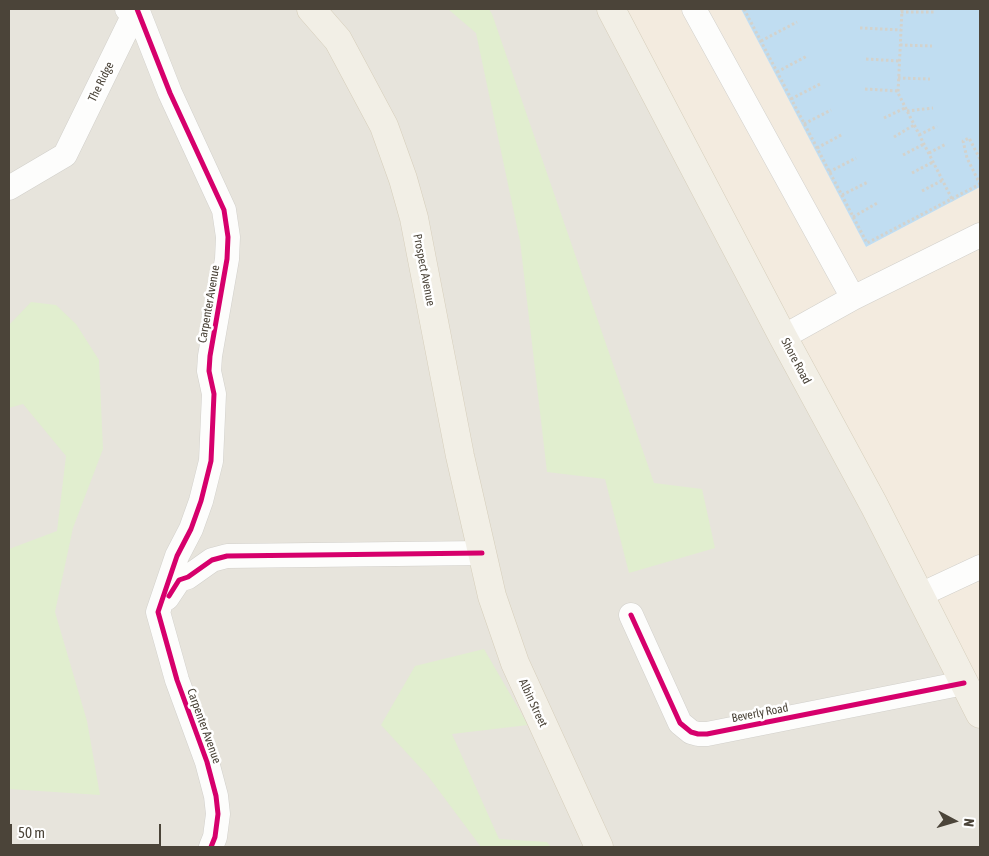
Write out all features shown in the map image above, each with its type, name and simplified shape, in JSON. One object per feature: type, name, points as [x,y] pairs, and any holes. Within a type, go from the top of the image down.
[{"type":"main road","name":"Prospect Avenue","points":[[311,9],[338,40],[375,108],[384,126],[403,179],[414,218],[460,456],[482,553]]},
{"type":"main road","name":"Shore Road","points":[[611,9],[874,505],[980,714]]},
{"type":"main road","name":"Albin Street","points":[[482,553],[492,596],[515,663],[599,847]]},
{"type":"street","name":"The Ridge","points":[[9,188],[65,155],[133,9]]},
{"type":"street","name":"Carpenter Avenue","points":[[133,9],[224,210],[228,237],[227,260],[210,356],[209,371],[214,394],[211,461],[201,501],[191,529],[177,556],[158,612],[177,680],[208,762],[216,796],[218,814],[215,837],[211,847]]},
{"type":"street","points":[[694,9],[853,298]]},
{"type":"street","points":[[784,337],[853,298],[980,235]]},
{"type":"street","points":[[158,612],[179,580],[188,577],[212,560],[227,556],[482,553]]},
{"type":"street","points":[[920,595],[980,566]]},
{"type":"street","name":"Beverly Road","points":[[631,615],[680,723],[691,732],[698,734],[707,734],[964,684]]},
{"type":"path","points":[[744,9],[867,243],[953,200],[980,184],[967,158],[963,141],[970,138],[980,159]]},
{"type":"path","points":[[934,12],[901,10],[898,90],[914,126],[953,200]]},
{"type":"path","points":[[761,41],[797,22]]},
{"type":"path","points":[[860,28],[900,30]]},
{"type":"path","points":[[900,45],[932,46]]},
{"type":"path","points":[[777,72],[807,56]]},
{"type":"path","points":[[866,59],[899,61]]},
{"type":"path","points":[[898,78],[930,80]]},
{"type":"path","points":[[791,99],[822,83]]},
{"type":"path","points":[[865,89],[898,90]]},
{"type":"path","points":[[884,118],[906,109],[933,108]]},
{"type":"path","points":[[804,124],[831,110]]},
{"type":"path","points":[[894,137],[914,126]]},
{"type":"path","points":[[919,135],[937,126]]},
{"type":"path","points":[[817,148],[844,134]]},
{"type":"path","points":[[903,155],[924,144]]},
{"type":"path","points":[[929,153],[946,144]]},
{"type":"path","points":[[829,172],[856,158]]},
{"type":"path","points":[[912,173],[933,162]]},
{"type":"path","points":[[922,191],[943,180]]},
{"type":"path","points":[[842,195],[868,182]]},
{"type":"path","points":[[853,217],[879,202]]},
{"type":"shaded area","points":[[9,9],[611,9],[980,720],[980,847],[9,847]]},
{"type":"shaded area","points":[[611,9],[741,9],[866,247],[980,187],[980,720]]},
{"type":"green space","points":[[448,9],[489,9],[492,14],[654,483],[702,489],[715,548],[629,573],[605,479],[547,472],[520,241],[476,33]]},
{"type":"green space","points":[[31,302],[56,305],[76,324],[99,360],[103,449],[73,528],[55,612],[87,721],[100,795],[9,789],[9,549],[57,531],[66,456],[23,404],[9,408],[9,325]]},
{"type":"green space","points":[[484,649],[528,725],[452,734],[499,839],[547,842],[551,847],[481,847],[428,776],[381,725],[415,666]]},
{"type":"water","points":[[741,9],[980,9],[980,187],[866,247]]},
{"type":"cycle path","points":[[137,9],[170,93],[224,210],[228,237],[227,259],[210,356],[209,371],[214,394],[211,461],[201,501],[191,529],[177,556],[158,612],[177,680],[207,762],[216,796],[218,814],[215,837],[211,847]]},
{"type":"cycle path","points":[[169,596],[179,580],[188,577],[212,560],[227,556],[482,553]]},
{"type":"cycle path","points":[[631,615],[680,723],[691,732],[698,734],[707,734],[964,683]]}]
